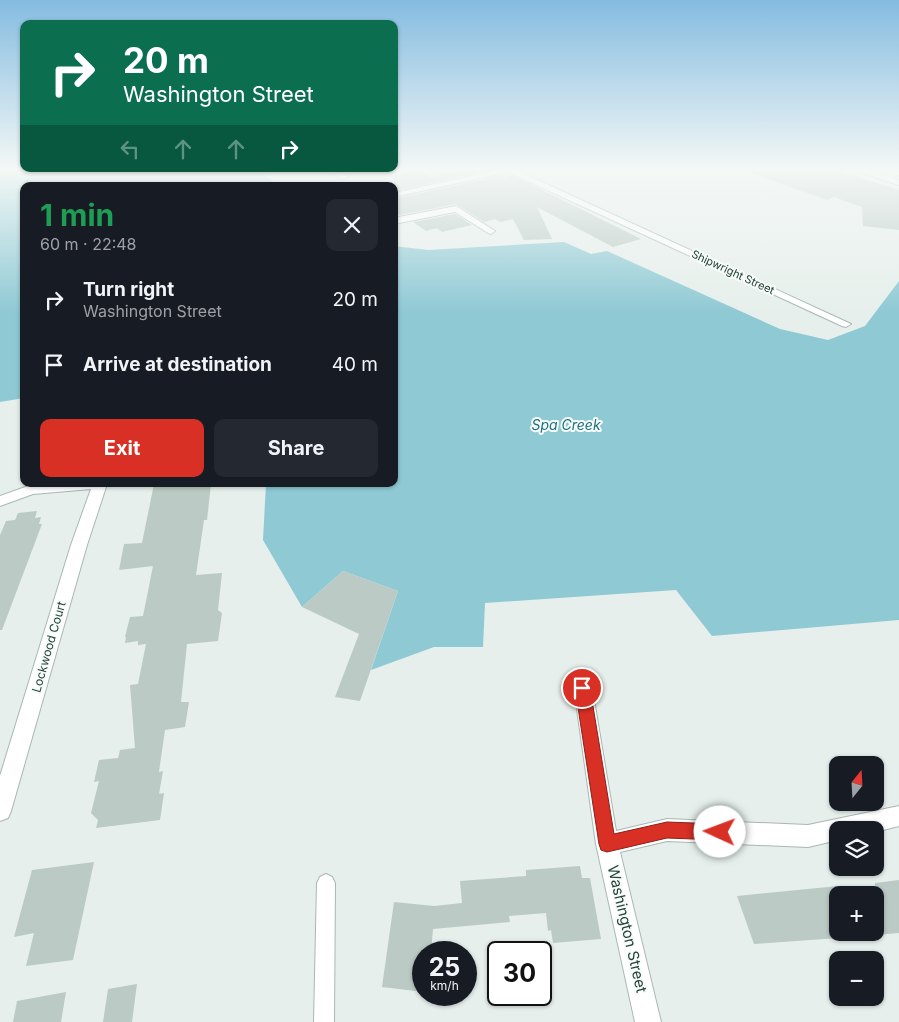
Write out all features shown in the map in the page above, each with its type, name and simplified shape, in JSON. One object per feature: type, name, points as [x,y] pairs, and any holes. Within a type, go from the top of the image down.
[{"type":"street","points":[[398,220],[411,218]]},
{"type":"street","points":[[470,218],[491,231]]},
{"type":"street","name":"Shipwright Street","points":[[615,218],[846,324]]},
{"type":"street","points":[[0,501],[32,490],[66,487]]},
{"type":"street","name":"Lockwood Court","points":[[0,811],[79,545],[99,487]]},
{"type":"street","name":"Washington Street","points":[[582,688],[607,844],[648,1022]]},
{"type":"street","points":[[607,844],[667,830],[808,836],[899,816]]},
{"type":"lane","points":[[324,1022],[326,883]]},
{"type":"water","points":[[0,218],[20,218],[20,399],[0,402]]},
{"type":"water","name":"Spa Creek","points":[[564,242],[591,254],[607,251],[780,329],[828,340],[865,326],[899,281],[899,620],[712,636],[676,590],[485,603],[483,647],[434,647],[371,670],[398,591],[343,571],[302,607],[263,540],[266,487],[398,487],[398,246],[428,250]]},
{"type":"building","points":[[436,218],[461,218],[472,225],[442,232],[437,228],[426,231],[413,222]]},
{"type":"building","points":[[477,218],[542,218],[552,239],[524,240],[513,219],[500,222],[495,219],[484,222]]},
{"type":"building","points":[[557,218],[598,218],[641,239],[613,247]]},
{"type":"building","points":[[863,218],[899,218],[899,230],[863,226]]},
{"type":"building","points":[[153,487],[211,487],[207,520],[204,520],[196,575],[222,573],[218,610],[222,613],[218,641],[187,644],[181,702],[189,702],[185,727],[165,730],[159,772],[163,771],[159,794],[164,793],[160,820],[96,828],[98,820],[91,813],[99,781],[94,782],[99,760],[118,758],[120,750],[135,748],[130,685],[138,684],[146,644],[138,645],[138,641],[125,643],[125,637],[130,617],[143,616],[153,566],[119,570],[124,544],[142,543]]},
{"type":"building","points":[[37,511],[35,518],[41,517],[39,524],[42,524],[2,630],[0,630],[0,535],[6,521],[15,520],[18,513]]},
{"type":"building","points":[[343,571],[398,591],[360,701],[335,697],[359,634],[302,607]]},
{"type":"building","points":[[94,862],[73,960],[26,966],[34,933],[14,937],[32,870]]},
{"type":"building","points":[[580,866],[582,878],[590,878],[601,939],[553,943],[551,930],[548,931],[546,913],[509,916],[510,922],[433,929],[432,941],[412,941],[412,991],[382,987],[394,902],[434,906],[462,903],[460,881],[526,876],[526,870]]},
{"type":"building","points":[[899,880],[899,933],[884,934],[884,886],[875,886],[875,883]]},
{"type":"building","points":[[829,887],[829,939],[754,944],[737,896]]},
{"type":"building","points":[[137,984],[132,1022],[103,1022],[108,989]]},
{"type":"building","points":[[66,992],[61,1022],[13,1022],[17,1001]]},
{"type":"route","points":[[582,688],[607,844],[667,830],[720,832]]}]
